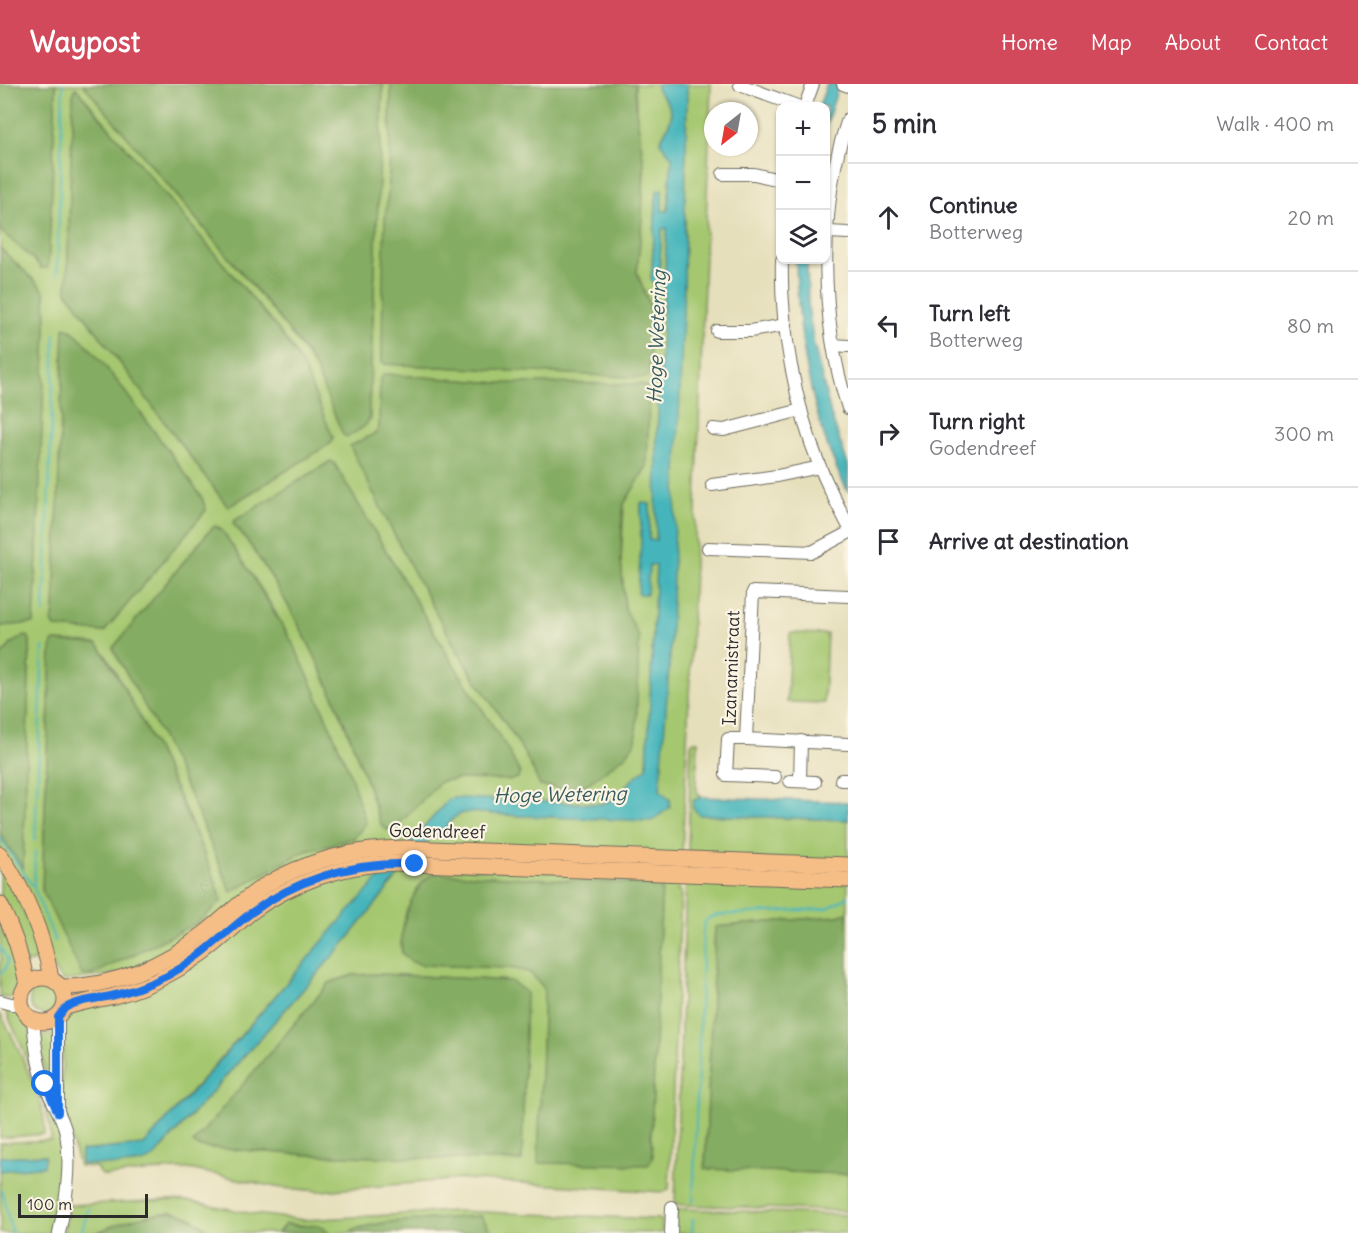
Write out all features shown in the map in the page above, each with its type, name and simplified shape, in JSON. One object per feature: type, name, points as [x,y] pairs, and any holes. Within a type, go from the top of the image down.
[{"type":"main road","name":"Godendreef","points":[[57,983],[81,987],[124,977],[160,962],[198,938],[244,899],[275,880],[320,861],[360,851],[387,848],[428,849],[689,866],[848,880]]},
{"type":"main road","points":[[0,854],[23,893],[38,926],[57,983],[65,993],[66,1001],[61,1012],[46,1022],[33,1019],[21,1004],[23,990],[27,984],[43,977],[57,983]]},
{"type":"main road","name":"Godendreef","points":[[61,1012],[74,1004],[128,992],[167,975],[201,954],[260,907],[285,892],[324,876],[357,867],[392,863],[848,865]]},
{"type":"main road","points":[[0,904],[16,940],[27,984]]},
{"type":"street","points":[[807,102],[813,84]]},
{"type":"street","points":[[843,84],[848,86]]},
{"type":"street","points":[[740,85],[786,102]]},
{"type":"street","points":[[830,210],[837,162],[845,139],[848,119]]},
{"type":"street","points":[[723,174],[754,174],[776,179]]},
{"type":"street","points":[[830,232],[848,233]]},
{"type":"street","points":[[782,264],[783,306],[801,410],[820,467],[848,525]]},
{"type":"street","points":[[827,264],[833,345],[848,408]]},
{"type":"street","points":[[717,331],[750,331],[786,325]]},
{"type":"street","points":[[833,345],[848,346]]},
{"type":"street","points":[[713,429],[724,430],[801,410]]},
{"type":"street","points":[[712,485],[820,467]]},
{"type":"street","points":[[708,548],[812,552],[848,533]]},
{"type":"street","name":"Izanamistraat","points":[[848,596],[753,592],[746,739],[848,744]]},
{"type":"street","points":[[746,739],[728,739],[726,775],[775,777]]},
{"type":"street","points":[[801,741],[795,781],[814,782]]},
{"type":"street","points":[[0,1001],[21,1004]]},
{"type":"street","points":[[58,1113],[61,1012]]},
{"type":"street","points":[[33,1019],[38,1063],[65,1130],[68,1144],[66,1198],[59,1233]]},
{"type":"street","points":[[671,1233],[672,1207]]},
{"type":"green space","points":[[0,84],[56,84],[48,268],[41,268],[0,230]]},
{"type":"green space","points":[[56,84],[83,84],[289,330],[315,368],[326,393],[371,420],[369,407],[383,84],[391,84],[382,362],[385,364],[594,375],[651,309],[637,273],[644,165],[636,110],[635,84],[658,84],[656,89],[668,103],[672,114],[660,141],[672,157],[668,211],[662,211],[662,190],[657,191],[651,280],[658,289],[662,228],[667,228],[657,435],[657,540],[649,541],[650,504],[641,503],[641,543],[649,564],[656,565],[647,768],[633,779],[618,796],[600,804],[449,799],[414,836],[411,843],[320,858],[196,936],[130,972],[63,981],[57,974],[0,849],[0,834],[23,868],[30,641],[13,642],[0,657],[0,626],[34,623],[46,328],[45,294],[42,288],[0,248],[0,230],[41,268],[48,262]],"holes":[[[75,89],[293,349],[333,437],[331,443],[228,507],[67,292]],[[64,328],[81,339],[103,364],[189,479],[202,498],[206,510],[104,632],[58,628],[52,622],[54,613]],[[385,374],[499,383],[641,384],[645,386],[636,483],[624,504],[621,561],[625,609],[639,638],[540,786],[523,751],[469,670],[430,602],[351,446],[376,433],[379,428],[380,379]],[[331,461],[334,463],[450,659],[507,748],[459,779],[441,781],[387,830],[380,823],[358,758],[303,632],[252,547],[233,524],[234,521]],[[219,527],[270,603],[312,684],[349,771],[354,838],[303,852],[231,892],[191,797],[159,731],[113,648],[209,531]],[[55,641],[96,644],[114,669],[168,773],[192,823],[222,901],[42,890],[51,651]]]},
{"type":"green space","points":[[83,84],[383,84],[369,419],[365,426],[347,437],[343,435],[307,354],[263,298]]},
{"type":"green space","points":[[391,84],[635,84],[636,110],[644,165],[637,273],[651,309],[648,377],[385,364],[382,362],[383,273],[389,183]]},
{"type":"green space","points":[[687,84],[711,84],[710,102],[704,102],[704,156],[708,156],[682,856],[423,846],[436,831],[441,834],[452,819],[463,813],[545,816],[670,800],[660,790],[684,284]]},
{"type":"green space","points":[[76,88],[277,328],[302,364],[333,437],[331,443],[228,507],[67,292],[73,97]]},
{"type":"green space","points":[[0,248],[42,288],[45,294],[46,328],[34,623],[0,626]]},
{"type":"green space","points":[[66,327],[87,344],[117,381],[202,498],[206,510],[104,632],[58,628],[52,622],[64,328]]},
{"type":"green space","points":[[385,374],[499,383],[641,384],[648,388],[647,466],[624,504],[622,521],[621,561],[625,609],[639,637],[636,741],[626,755],[586,785],[569,788],[540,786],[523,751],[469,670],[445,628],[350,446],[376,433],[379,428],[380,379]]},
{"type":"green space","points":[[331,461],[450,659],[507,748],[520,773],[518,778],[510,780],[441,781],[394,829],[387,830],[380,823],[346,726],[302,631],[268,572],[233,524],[234,521]]},
{"type":"green space","points":[[215,526],[222,530],[250,572],[292,642],[349,771],[366,823],[354,838],[303,852],[231,892],[191,797],[159,731],[113,648]]},
{"type":"green space","points":[[790,633],[827,634],[824,703],[787,702]]},
{"type":"green space","points":[[25,636],[29,637],[30,641],[23,869],[0,834],[0,657],[13,642]]},
{"type":"green space","points":[[54,641],[96,644],[105,655],[139,715],[170,778],[207,860],[222,901],[199,922],[92,975],[82,975],[42,890],[51,651]]},
{"type":"green space","points":[[698,741],[696,784],[698,795],[701,797],[693,801],[700,815],[848,820],[848,862],[690,857],[688,850],[691,744]]},
{"type":"green space","points":[[0,860],[45,959],[26,963],[0,898]]},
{"type":"green space","points":[[390,867],[144,1145],[81,1151],[81,1164],[159,1152],[347,940],[405,867],[680,876],[677,891],[681,892],[669,1189],[663,1192],[461,1179],[321,1191],[281,1188],[189,1169],[105,1176],[99,1173],[96,1167],[79,1166],[61,1103],[64,1019],[67,1014],[118,997],[304,886]],"holes":[[[422,883],[661,885],[651,1138],[653,1158],[539,1163],[544,988],[529,972],[510,968],[423,965],[410,961],[402,953],[401,943],[406,912]],[[380,974],[511,981],[522,1161],[310,1155],[201,1147],[329,983],[353,975]]]},
{"type":"green space","points":[[434,873],[662,885],[651,1138],[653,1158],[648,1165],[538,1163],[544,988],[529,972],[510,968],[423,965],[410,961],[402,953],[402,932],[408,909],[419,887]]},
{"type":"green space","points":[[689,876],[848,882],[848,913],[837,916],[715,927],[705,1168],[848,1174],[848,1211],[675,1203],[686,883],[689,883]]},
{"type":"green space","points":[[848,913],[848,1174],[705,1169],[715,927],[837,916]]},
{"type":"green space","points":[[0,919],[8,929],[22,983],[15,995],[10,998],[0,997],[0,962],[2,960],[0,957]]},
{"type":"green space","points":[[380,974],[511,981],[526,992],[522,1161],[310,1155],[200,1147],[193,1143],[329,983],[353,975]]},
{"type":"green space","points":[[44,986],[54,990],[58,1000],[54,1010],[44,1014],[34,1010],[30,1000],[34,990]]},
{"type":"green space","points":[[4,1007],[16,1010],[28,1022],[62,1142],[64,1160],[51,1233],[0,1233],[0,1171],[44,1166],[44,1155],[0,1157],[0,1143],[51,1140],[50,1125],[40,1092]]},
{"type":"green space","points":[[0,1013],[36,1092],[45,1124],[44,1134],[0,1138]]},
{"type":"green space","points":[[55,1034],[53,1083],[48,1083],[37,1036]]},
{"type":"green space","points":[[191,1201],[254,1214],[305,1220],[455,1211],[657,1219],[662,1220],[662,1233],[494,1233],[481,1216],[388,1222],[354,1229],[350,1233],[329,1233],[324,1227],[285,1224],[278,1233],[209,1233],[202,1224],[172,1212],[147,1215],[96,1233],[63,1233],[70,1205]]},
{"type":"green space","points":[[677,1210],[848,1215],[848,1233],[673,1233]]},
{"type":"green space","points":[[172,1212],[192,1219],[209,1233],[96,1233],[133,1219]]},
{"type":"green space","points":[[481,1216],[494,1233],[350,1233],[354,1229],[388,1222]]},
{"type":"green space","points":[[285,1224],[316,1225],[329,1233],[278,1233]]},
{"type":"water","points":[[658,84],[687,84],[684,284],[670,655],[660,790],[670,800],[670,807],[652,821],[469,812],[455,817],[441,835],[436,831],[347,940],[153,1158],[128,1165],[81,1164],[81,1151],[144,1145],[449,799],[600,804],[618,796],[633,779],[647,768],[656,565],[649,565],[647,594],[638,594],[641,503],[650,504],[649,540],[656,540],[657,435],[667,228],[662,229],[658,290],[651,280],[657,191],[662,189],[662,211],[668,211],[672,157],[660,142],[672,114],[668,103],[656,89]]},
{"type":"water","points":[[827,84],[839,84],[830,113],[830,102],[820,102]]},
{"type":"water","points":[[796,264],[807,264],[808,306],[814,345],[831,415],[848,465],[848,492],[835,465],[816,408],[804,349]]},
{"type":"water","points":[[701,797],[848,802],[848,820],[700,815],[693,808],[693,801]]},
{"type":"water","points":[[45,1155],[44,1166],[0,1171],[0,1157]]},
{"type":"waterway","points":[[57,276],[63,84]]},
{"type":"waterway","points":[[44,613],[55,334]]},
{"type":"waterway","points":[[35,840],[43,647]]},
{"type":"waterway","points":[[0,838],[34,888],[55,941]]},
{"type":"waterway","points":[[34,887],[35,851]]},
{"type":"waterway","points":[[693,1202],[704,924],[707,919],[718,915],[828,908],[848,897]]},
{"type":"waterway","points":[[0,947],[8,961],[0,974]]},
{"type":"waterway","points":[[2,1191],[12,1233]]},
{"type":"waterway","points":[[81,1233],[89,1208]]},
{"type":"waterway","points":[[692,1233],[693,1218]]},
{"type":"route","points":[[45,1084],[58,1113],[58,1017],[64,1008],[128,992],[167,975],[201,954],[268,901],[302,884],[357,867],[415,864]]},
{"type":"water label","name":"Hoge Wetering","points":[[656,337]]},
{"type":"water label","name":"Hoge Wetering","points":[[560,794]]}]
